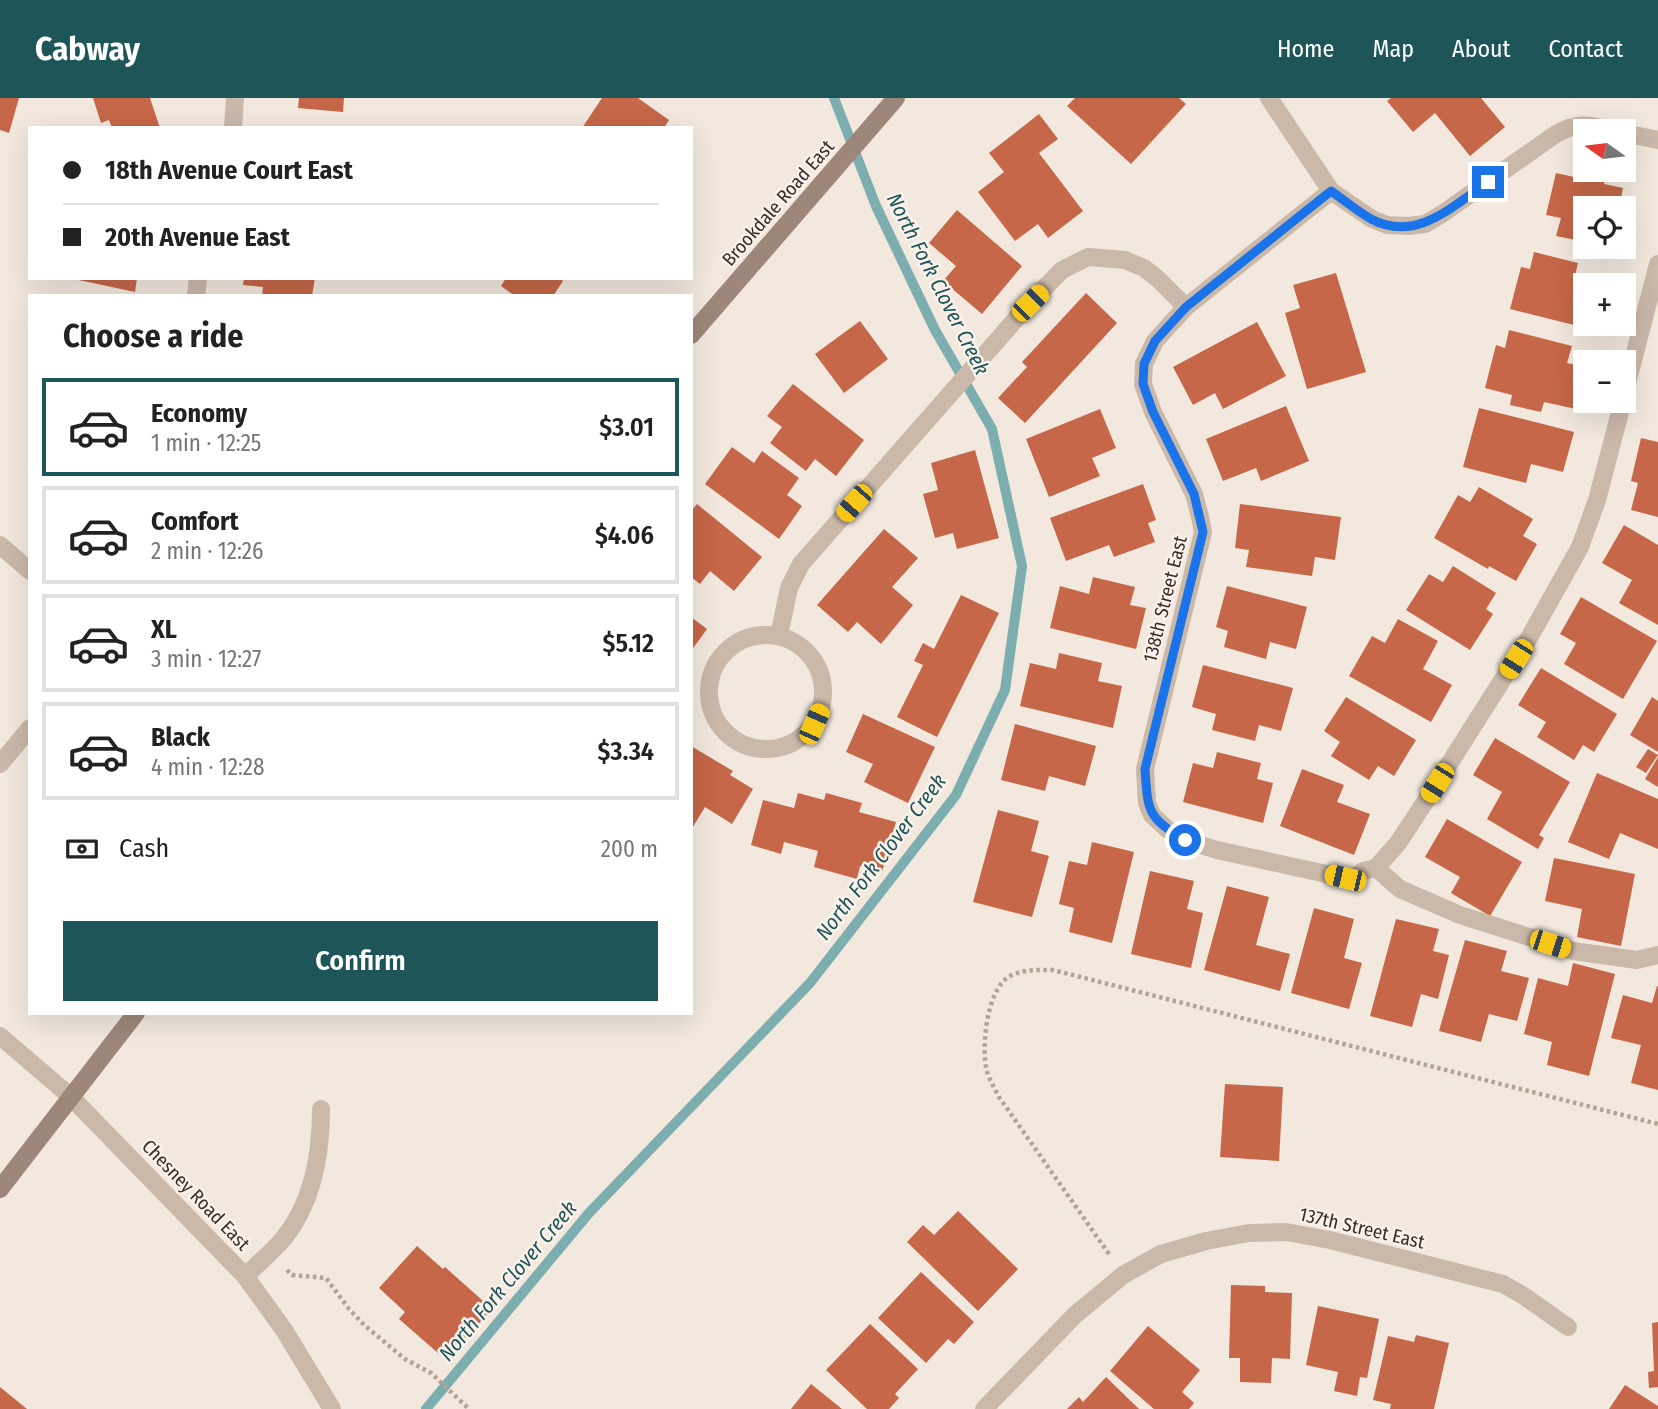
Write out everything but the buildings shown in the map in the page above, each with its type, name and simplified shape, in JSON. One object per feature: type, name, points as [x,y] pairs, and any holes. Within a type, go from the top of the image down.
[{"type":"main road","name":"Brookdale Road East","points":[[693,333],[896,98]]},
{"type":"main road","points":[[0,1189],[134,1015]]},
{"type":"street","points":[[233,126],[235,98]]},
{"type":"street","points":[[1269,98],[1331,191],[1372,219],[1387,225],[1408,226],[1425,223],[1442,214],[1556,134],[1573,126]]},
{"type":"street","points":[[1636,135],[1658,140]]},
{"type":"street","name":"138th Street East","points":[[1331,191],[1186,307],[1155,341],[1144,364],[1143,384],[1153,412],[1194,494],[1203,532],[1145,769],[1147,803],[1153,815],[1167,829],[1185,840],[1345,878],[1370,870]]},
{"type":"street","points":[[779,635],[789,588],[801,564],[1062,270],[1088,257],[1125,260],[1144,268],[1186,307]]},
{"type":"street","points":[[1636,350],[1658,264]]},
{"type":"street","points":[[1620,413],[1597,500],[1580,547],[1529,638],[1425,802],[1398,843],[1370,870],[1400,888],[1460,915],[1573,951],[1637,960],[1658,955]]},
{"type":"street","points":[[0,545],[28,569]]},
{"type":"street","points":[[759,634],[779,635],[796,642],[810,654],[820,670],[824,689],[821,707],[814,724],[801,737],[785,747],[767,750],[749,747],[731,738],[718,724],[710,706],[708,687],[713,667],[724,651],[740,640],[759,634]]},
{"type":"street","points":[[0,764],[28,730]]},
{"type":"street","name":"Chesney Road East","points":[[0,1036],[70,1096],[244,1276],[284,1331],[332,1409]]},
{"type":"street","points":[[244,1276],[283,1238],[298,1216],[309,1191],[321,1140],[321,1109]]},
{"type":"street","name":"137th Street East","points":[[984,1409],[1075,1315],[1123,1275],[1161,1254],[1206,1241],[1249,1233],[1286,1232],[1330,1240],[1503,1284],[1568,1327]]},
{"type":"path","points":[[1123,1275],[999,1097],[987,1071],[985,1044],[988,1015],[998,990],[1008,977],[1027,970],[1053,970],[1658,1124]]},
{"type":"path","points":[[269,1253],[292,1275],[326,1278],[364,1325],[405,1359],[435,1376],[469,1409]]},
{"type":"waterway","name":"North Fork Clover Creek","points":[[426,1409],[589,1213],[810,983],[956,795],[1005,690],[1022,566],[992,429],[924,307],[876,206],[834,98]]},
{"type":"route","points":[[1185,840],[1167,829],[1153,815],[1147,803],[1145,769],[1203,532],[1194,494],[1153,412],[1143,384],[1144,364],[1155,341],[1186,307],[1331,191],[1372,219],[1387,225],[1408,226],[1425,223],[1442,214],[1488,182]]}]
